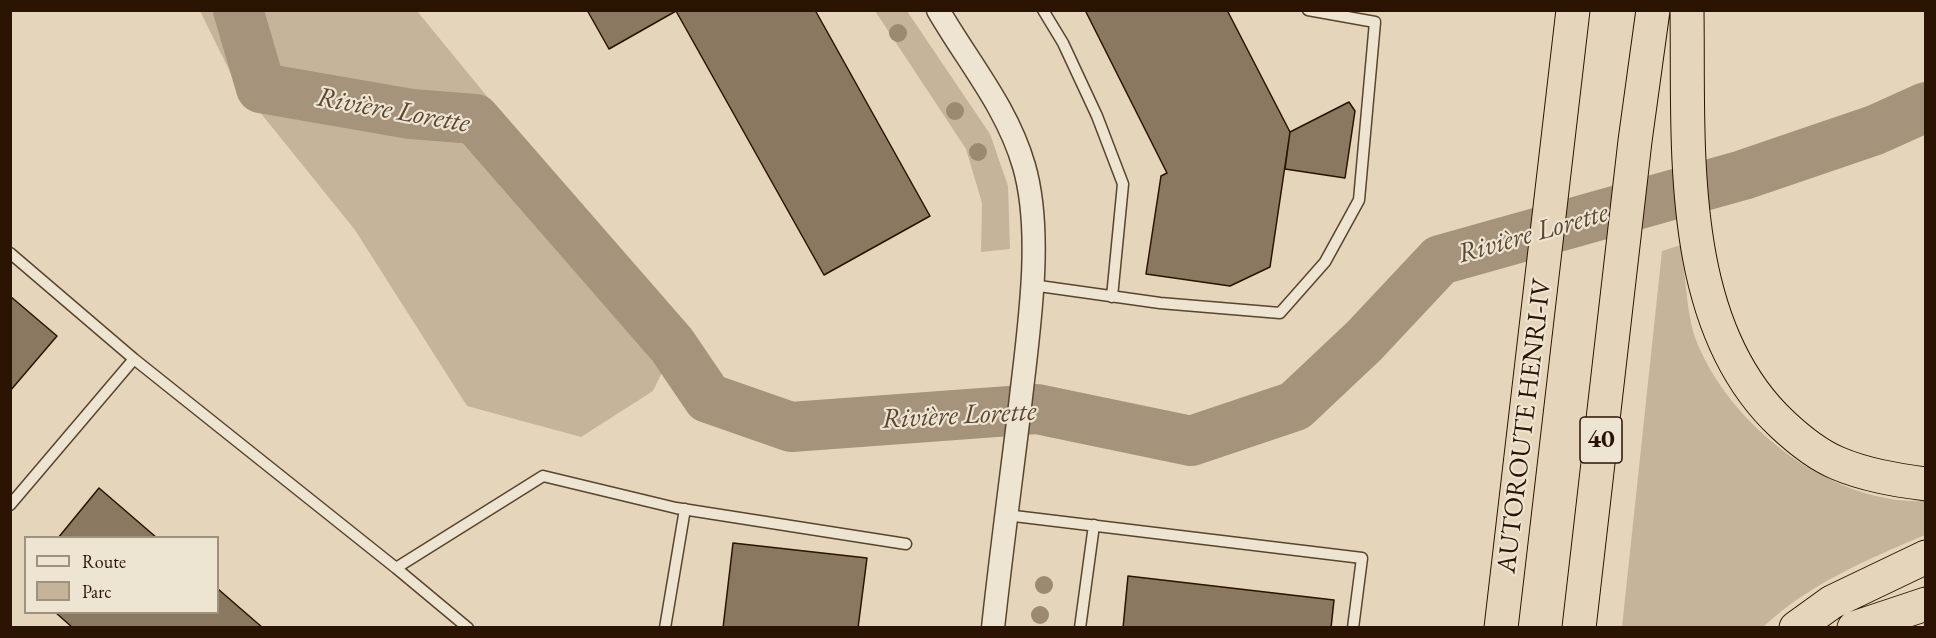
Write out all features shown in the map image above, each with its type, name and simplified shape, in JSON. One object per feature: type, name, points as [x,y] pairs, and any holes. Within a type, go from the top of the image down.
[{"type":"highway","name":"AUTOROUTE HENRI-IV","points":[[1501,627],[1573,10]]},
{"type":"highway","name":"40","points":[[1579,627],[1635,141],[1653,10]]},
{"type":"highway","points":[[1687,10],[1689,125],[1697,240],[1711,303],[1736,367],[1768,410],[1805,445],[1837,463],[1878,477],[1925,483]]},
{"type":"highway","points":[[1796,627],[1832,602],[1926,557]]},
{"type":"highway","points":[[1854,627],[1926,604]]},
{"type":"street","points":[[938,10],[987,84],[1011,130],[1024,167],[1032,206],[1032,285],[1026,354],[993,627]]},
{"type":"lane","points":[[1043,10],[1063,43],[1097,116],[1123,184],[1112,297]]},
{"type":"lane","points":[[1032,285],[1112,297],[1280,313],[1325,262],[1359,200],[1375,22],[1308,10]]},
{"type":"lane","points":[[10,253],[134,359],[468,627]]},
{"type":"lane","points":[[10,505],[134,359]]},
{"type":"lane","points":[[396,568],[543,476],[685,509],[906,544]]},
{"type":"lane","points":[[665,627],[685,509]]},
{"type":"lane","points":[[1006,515],[1362,558],[1353,627]]},
{"type":"lane","points":[[1080,627],[1094,525]]},
{"type":"green space","points":[[200,11],[417,11],[681,333],[653,391],[581,437],[467,406],[355,230],[234,80]]},
{"type":"green space","points":[[875,11],[907,11],[990,134],[1008,186],[1010,249],[981,252],[982,203],[966,149]]},
{"type":"green space","points":[[1681,245],[1693,331],[1711,371],[1732,402],[1758,429],[1788,454],[1820,474],[1854,489],[1890,499],[1925,501],[1925,535],[1861,563],[1819,585],[1763,627],[1622,627],[1662,251]]},
{"type":"building","points":[[587,10],[815,10],[930,216],[824,275],[676,11],[609,49]]},
{"type":"building","points":[[1085,10],[1227,10],[1290,132],[1270,267],[1230,286],[1146,274],[1161,176],[1167,173]]},
{"type":"building","points":[[1349,102],[1355,111],[1345,178],[1285,169],[1290,132]]},
{"type":"building","points":[[10,296],[57,336],[10,391]]},
{"type":"building","points":[[99,488],[155,536],[60,536]]},
{"type":"building","points":[[733,543],[867,558],[858,628],[723,628]]},
{"type":"building","points":[[1128,576],[1334,600],[1331,628],[1123,628]]},
{"type":"building","points":[[219,590],[263,628],[73,628],[57,614],[219,614]]},
{"type":"waterway","name":"Rivière Lorette","points":[[238,10],[261,88],[411,114],[475,119],[672,345],[708,398],[791,427],[1037,409],[1191,441],[1295,406],[1364,341],[1440,260],[1743,175],[1875,130],[1926,107]]}]
